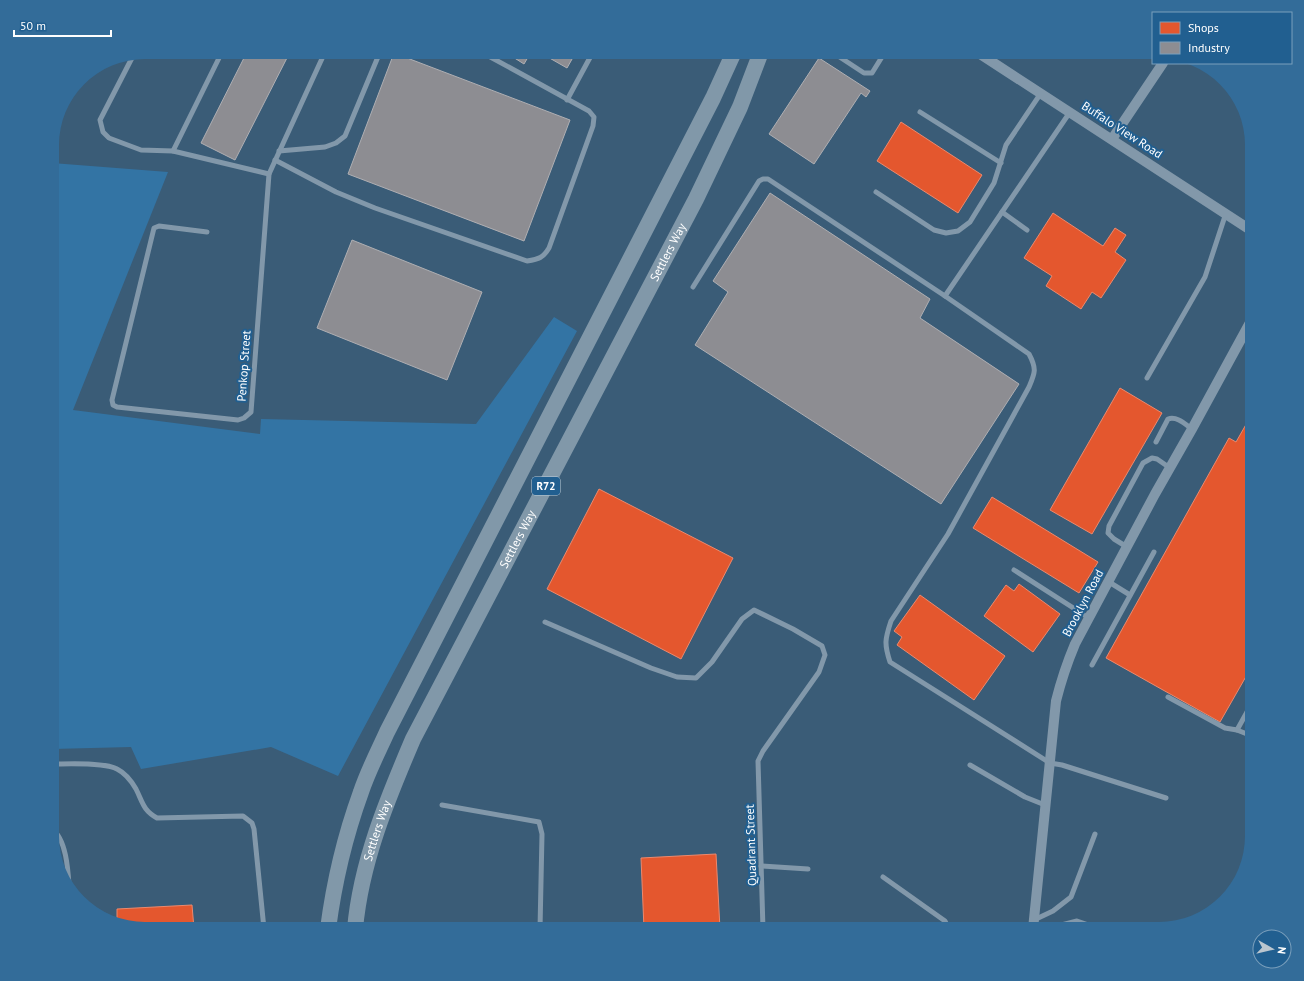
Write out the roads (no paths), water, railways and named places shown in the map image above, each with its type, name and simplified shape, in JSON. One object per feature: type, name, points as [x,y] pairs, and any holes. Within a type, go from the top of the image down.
[{"type":"main road","name":"R72","points":[[329,922],[330,909],[344,847],[361,791],[387,732],[706,112],[731,59]]},
{"type":"main road","name":"Settlers Way","points":[[355,922],[356,912],[370,852],[387,800],[413,739],[696,199],[740,107],[759,59]]},
{"type":"street","name":"Buffalo View Road","points":[[991,59],[1245,226]]},
{"type":"street","points":[[1112,139],[1162,64]]},
{"type":"street","name":"Brooklyn Road","points":[[1033,922],[1056,701],[1061,681],[1075,644],[1245,333]]},
{"type":"lane","points":[[173,151],[219,59]]},
{"type":"lane","name":"Penkop Street","points":[[207,232],[159,226],[154,228],[112,400],[113,405],[116,407],[238,420],[244,418],[251,412],[269,174],[322,59]]},
{"type":"lane","points":[[279,151],[325,147],[336,143],[344,136],[377,59]]},
{"type":"lane","points":[[275,160],[336,192],[375,208],[527,260],[536,260],[544,256],[549,248],[593,126],[594,117],[589,111],[494,59]]},
{"type":"lane","points":[[567,100],[589,59]]},
{"type":"lane","points":[[843,59],[868,74],[872,73],[881,59]]},
{"type":"lane","points":[[131,61],[100,120],[103,132],[109,138],[141,150],[173,151],[269,174]]},
{"type":"lane","points":[[876,192],[934,230],[946,233],[958,232],[970,222],[994,183],[1006,145],[1041,93]]},
{"type":"lane","points":[[920,112],[1001,163]]},
{"type":"lane","points":[[945,296],[1070,112]]},
{"type":"lane","points":[[693,287],[759,181],[763,178],[768,179],[945,296],[1029,354],[1035,364],[1034,375],[1030,387],[948,534],[891,622],[886,637],[885,649],[890,662],[1050,763],[1062,765],[1166,798]]},
{"type":"lane","points":[[1002,212],[1027,230]]},
{"type":"lane","points":[[1147,378],[1205,277],[1226,213]]},
{"type":"lane","points":[[1156,442],[1168,420],[1171,418],[1180,421],[1192,429]]},
{"type":"lane","points":[[1127,547],[1108,534],[1109,526],[1143,463],[1152,458],[1157,459],[1170,468]]},
{"type":"lane","points":[[1092,665],[1154,552]]},
{"type":"lane","points":[[1014,570],[1089,618]]},
{"type":"lane","points":[[1109,582],[1130,595]]},
{"type":"lane","name":"Quadrant Street","points":[[545,622],[629,659],[677,677],[696,678],[712,662],[742,619],[754,610],[793,629],[822,646],[825,655],[819,672],[763,751],[758,761],[763,922]]},
{"type":"lane","points":[[1168,697],[1225,728],[1245,733]]},
{"type":"lane","points":[[1237,730],[1245,716]]},
{"type":"lane","points":[[59,764],[100,765],[117,768],[127,776],[136,789],[143,807],[157,818],[243,816],[252,823],[254,829],[263,922]]},
{"type":"lane","points":[[970,765],[1025,797],[1045,805]]},
{"type":"lane","points":[[442,805],[539,822],[542,834],[540,922]]},
{"type":"lane","points":[[1036,922],[1071,897],[1095,834]]},
{"type":"lane","points":[[59,839],[65,850],[67,870]]},
{"type":"lane","points":[[761,866],[808,869]]},
{"type":"lane","points":[[883,877],[946,922]]}]
